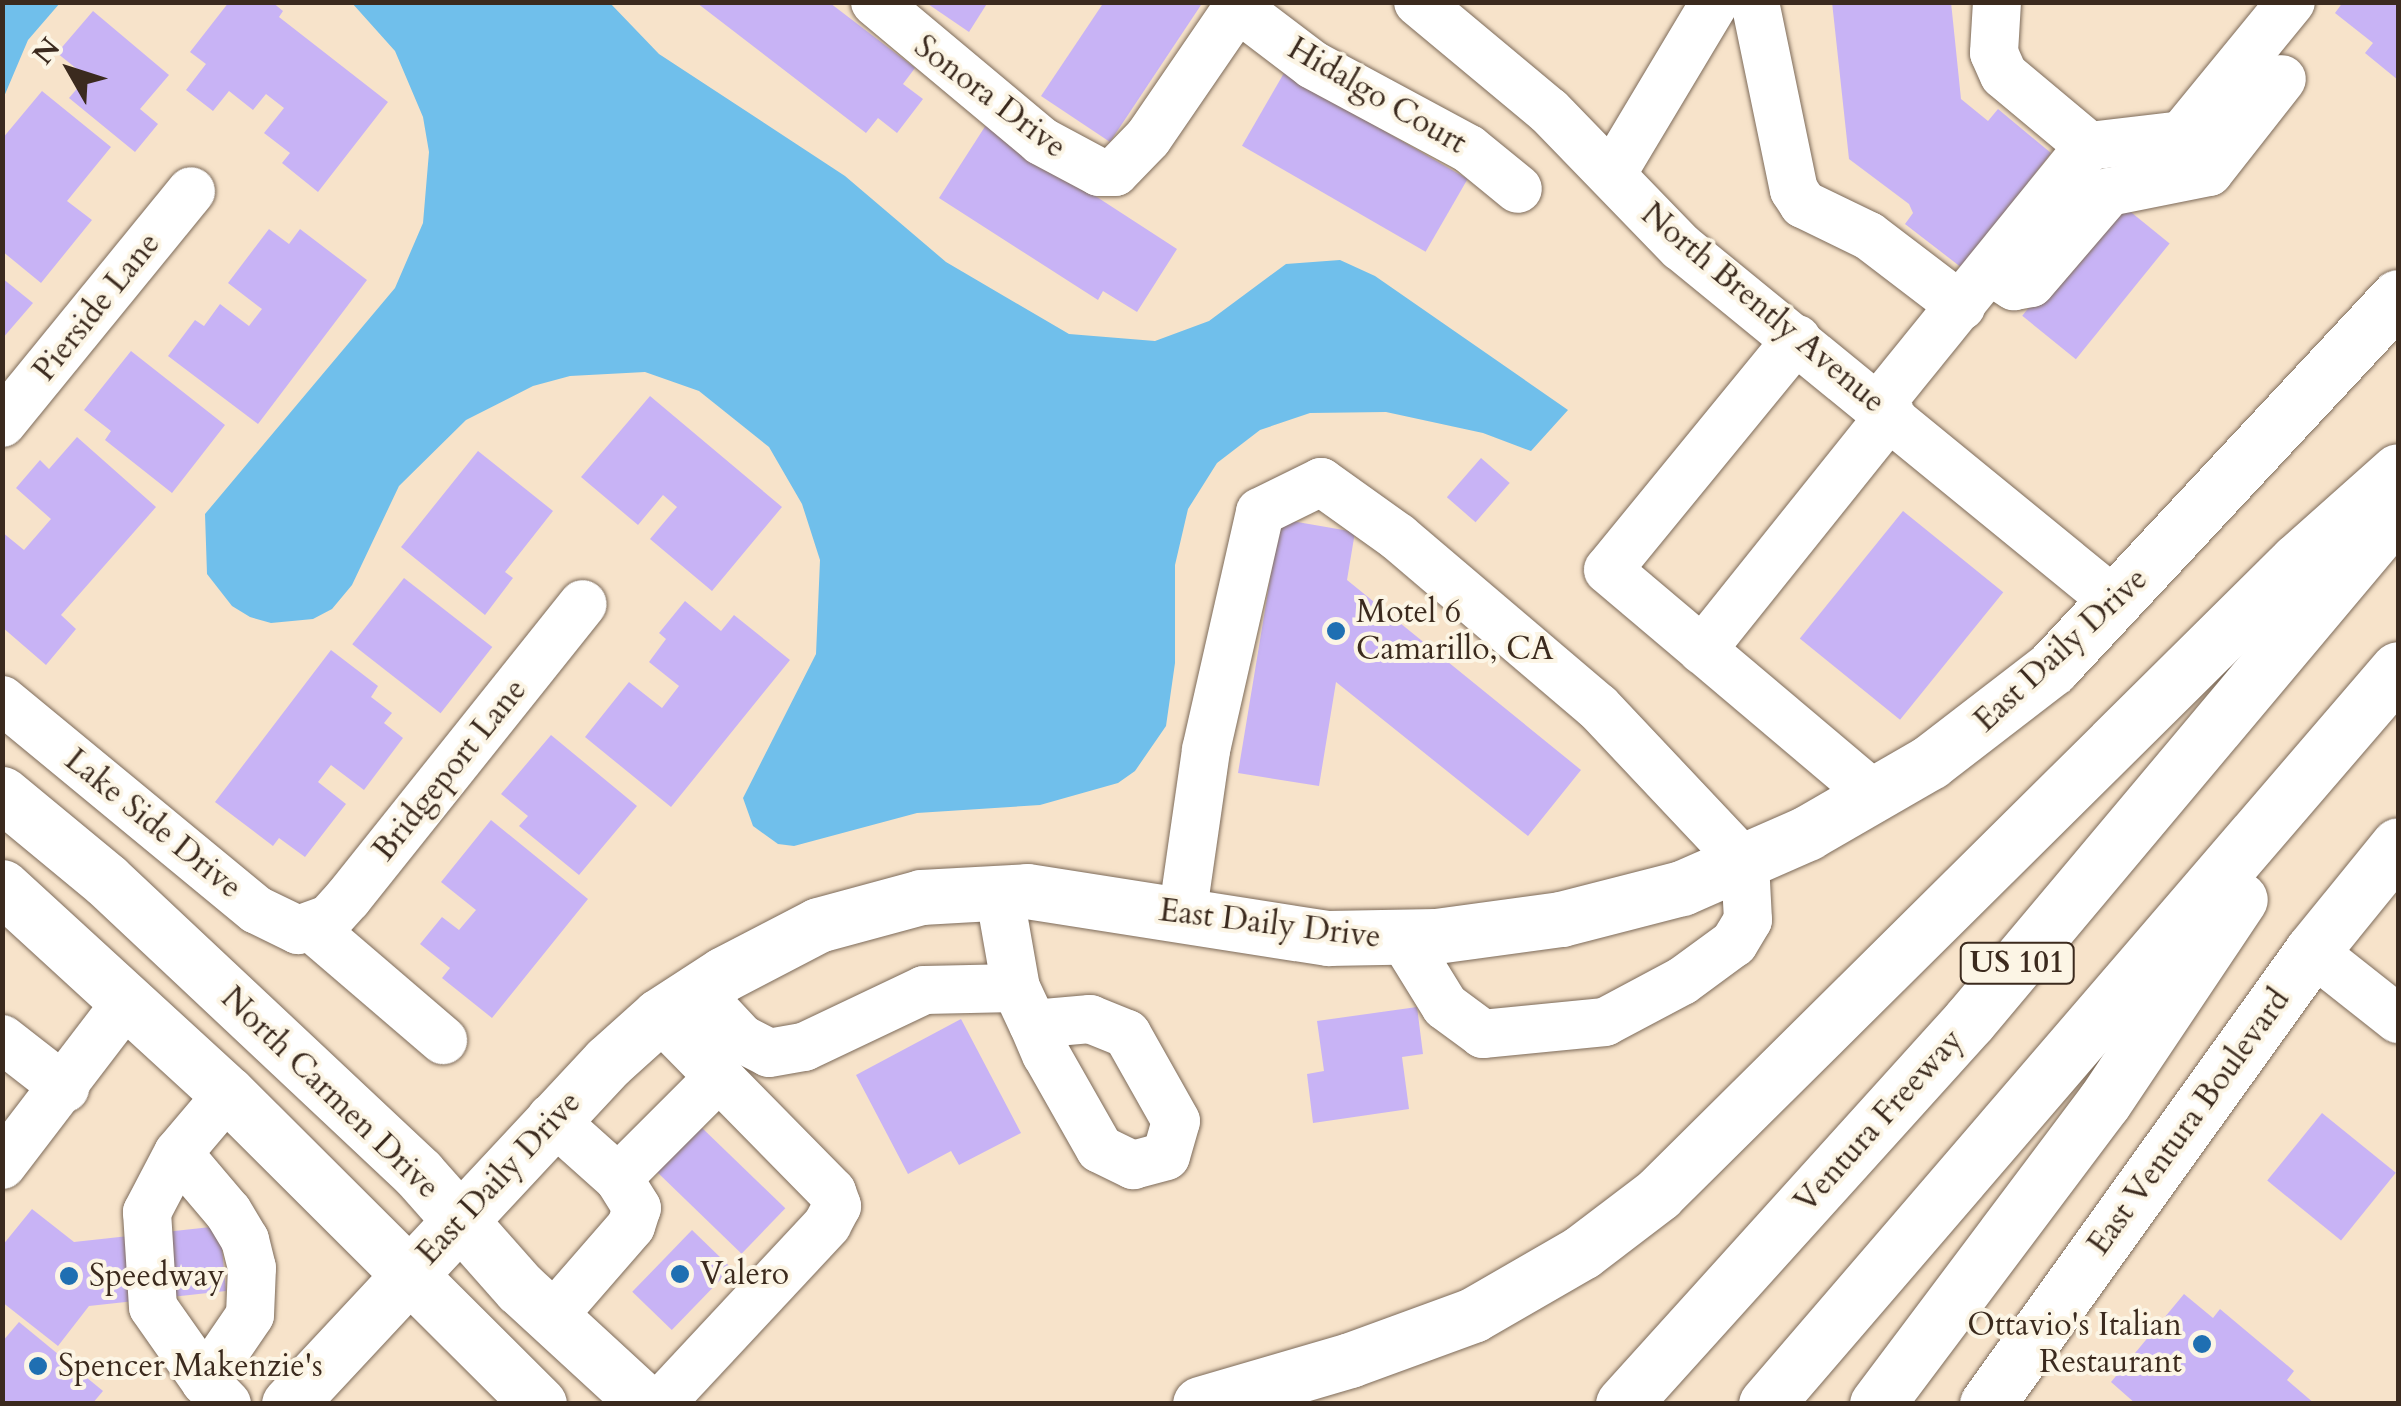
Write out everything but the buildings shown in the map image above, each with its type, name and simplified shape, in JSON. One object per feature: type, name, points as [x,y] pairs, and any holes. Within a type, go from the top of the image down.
[{"type":"main road","name":"East Daily Drive","points":[[289,1404],[551,1118],[678,1004],[818,925],[922,897],[999,892],[1104,901],[1182,917],[1328,938],[1403,938],[1561,919],[1682,888],[1745,862],[1874,796],[1984,726],[2118,604],[2398,297]]},
{"type":"main road","points":[[1200,1404],[1350,1360],[1473,1315],[1582,1252],[1658,1194],[2296,560],[2398,471]]},
{"type":"main road","name":"Ventura Freeway","points":[[1622,1404],[1969,1020],[2398,510]]},
{"type":"main road","points":[[1877,1404],[2104,1102],[2386,684]]},
{"type":"main road","name":"US 101","points":[[1766,1404],[2386,684]]},
{"type":"main road","name":"North Carmen Drive","points":[[2,794],[106,880],[419,1174],[551,1318],[646,1404]]},
{"type":"main road","name":"East Ventura Boulevard","points":[[1987,1404],[2312,951],[2398,845]]},
{"type":"main road","points":[[2,887],[228,1094],[539,1404]]},
{"type":"street","name":"Sonora Drive","points":[[876,2],[1041,142],[1100,172],[1115,172],[1148,138],[1238,4]]},
{"type":"street","name":"North Brently Avenue","points":[[1418,2],[1508,73],[1681,248],[1885,409],[2118,604]]},
{"type":"street","points":[[1612,174],[1714,2]]},
{"type":"street","points":[[1755,2],[1794,190],[1802,204],[1975,288],[2030,283],[2109,192],[2196,180],[2208,172],[2282,80]]},
{"type":"street","points":[[1997,2],[1994,54],[2004,75],[2089,146]]},
{"type":"street","points":[[1702,650],[1975,288],[2089,146],[2182,134],[2291,2]]},
{"type":"street","name":"Hidalgo Court","points":[[1238,4],[1314,65],[1469,149],[1518,188]]},
{"type":"street","name":"Pierside Lane","points":[[2,422],[191,191]]},
{"type":"street","points":[[1797,338],[1608,570],[1874,796]]},
{"type":"street","points":[[1182,917],[1206,750],[1260,512],[1322,482],[1398,537],[1598,707],[1745,862],[1748,920],[1734,943],[1606,1022],[1483,1034],[1445,1006],[1403,938]]},
{"type":"street","name":"Bridgeport Lane","points":[[311,927],[329,919],[348,898],[583,604]]},
{"type":"street","name":"Lake Side Drive","points":[[2,700],[258,910],[282,926],[311,927]]},
{"type":"street","points":[[678,1004],[769,1053],[804,1047],[924,990],[1025,1006],[999,892]]},
{"type":"street","points":[[311,927],[443,1040]]},
{"type":"street","points":[[2312,951],[2398,1019]]},
{"type":"street","points":[[2,1164],[65,1088],[128,1000]]},
{"type":"street","points":[[660,1404],[827,1225],[837,1206],[832,1192],[720,1077],[678,1004]]},
{"type":"street","points":[[2,1040],[65,1088]]},
{"type":"street","points":[[618,1178],[720,1077]]},
{"type":"street","points":[[178,1153],[228,1212],[245,1240],[252,1268],[250,1315],[216,1392],[152,1308],[147,1212],[178,1153],[228,1094]]},
{"type":"street","points":[[551,1118],[618,1178],[636,1208],[631,1226],[551,1318]]},
{"type":"water","points":[[3,2],[60,3],[28,40],[3,99]]},
{"type":"water","points":[[352,3],[610,3],[659,54],[845,176],[946,262],[1069,334],[1155,341],[1209,321],[1286,264],[1340,260],[1375,276],[1568,410],[1531,451],[1483,433],[1386,412],[1310,413],[1260,430],[1217,463],[1188,509],[1175,565],[1175,663],[1166,726],[1135,771],[1118,783],[1040,805],[917,813],[794,846],[778,844],[753,826],[743,798],[816,654],[820,560],[802,504],[769,447],[699,391],[645,372],[570,376],[533,386],[466,420],[399,486],[352,585],[332,609],[313,619],[271,623],[250,617],[232,606],[207,574],[205,514],[395,288],[423,223],[429,152],[423,117],[395,51]]},
{"type":"place","name":"Motel 6 Camarillo, CA","points":[[1336,631]]},
{"type":"place","name":"Valero","points":[[680,1274]]},
{"type":"place","name":"Speedway","points":[[69,1276]]},
{"type":"place","name":"Ottavio's Italian Restaurant","points":[[2202,1344]]},
{"type":"place","name":"Spencer Makenzie's","points":[[38,1366]]}]
